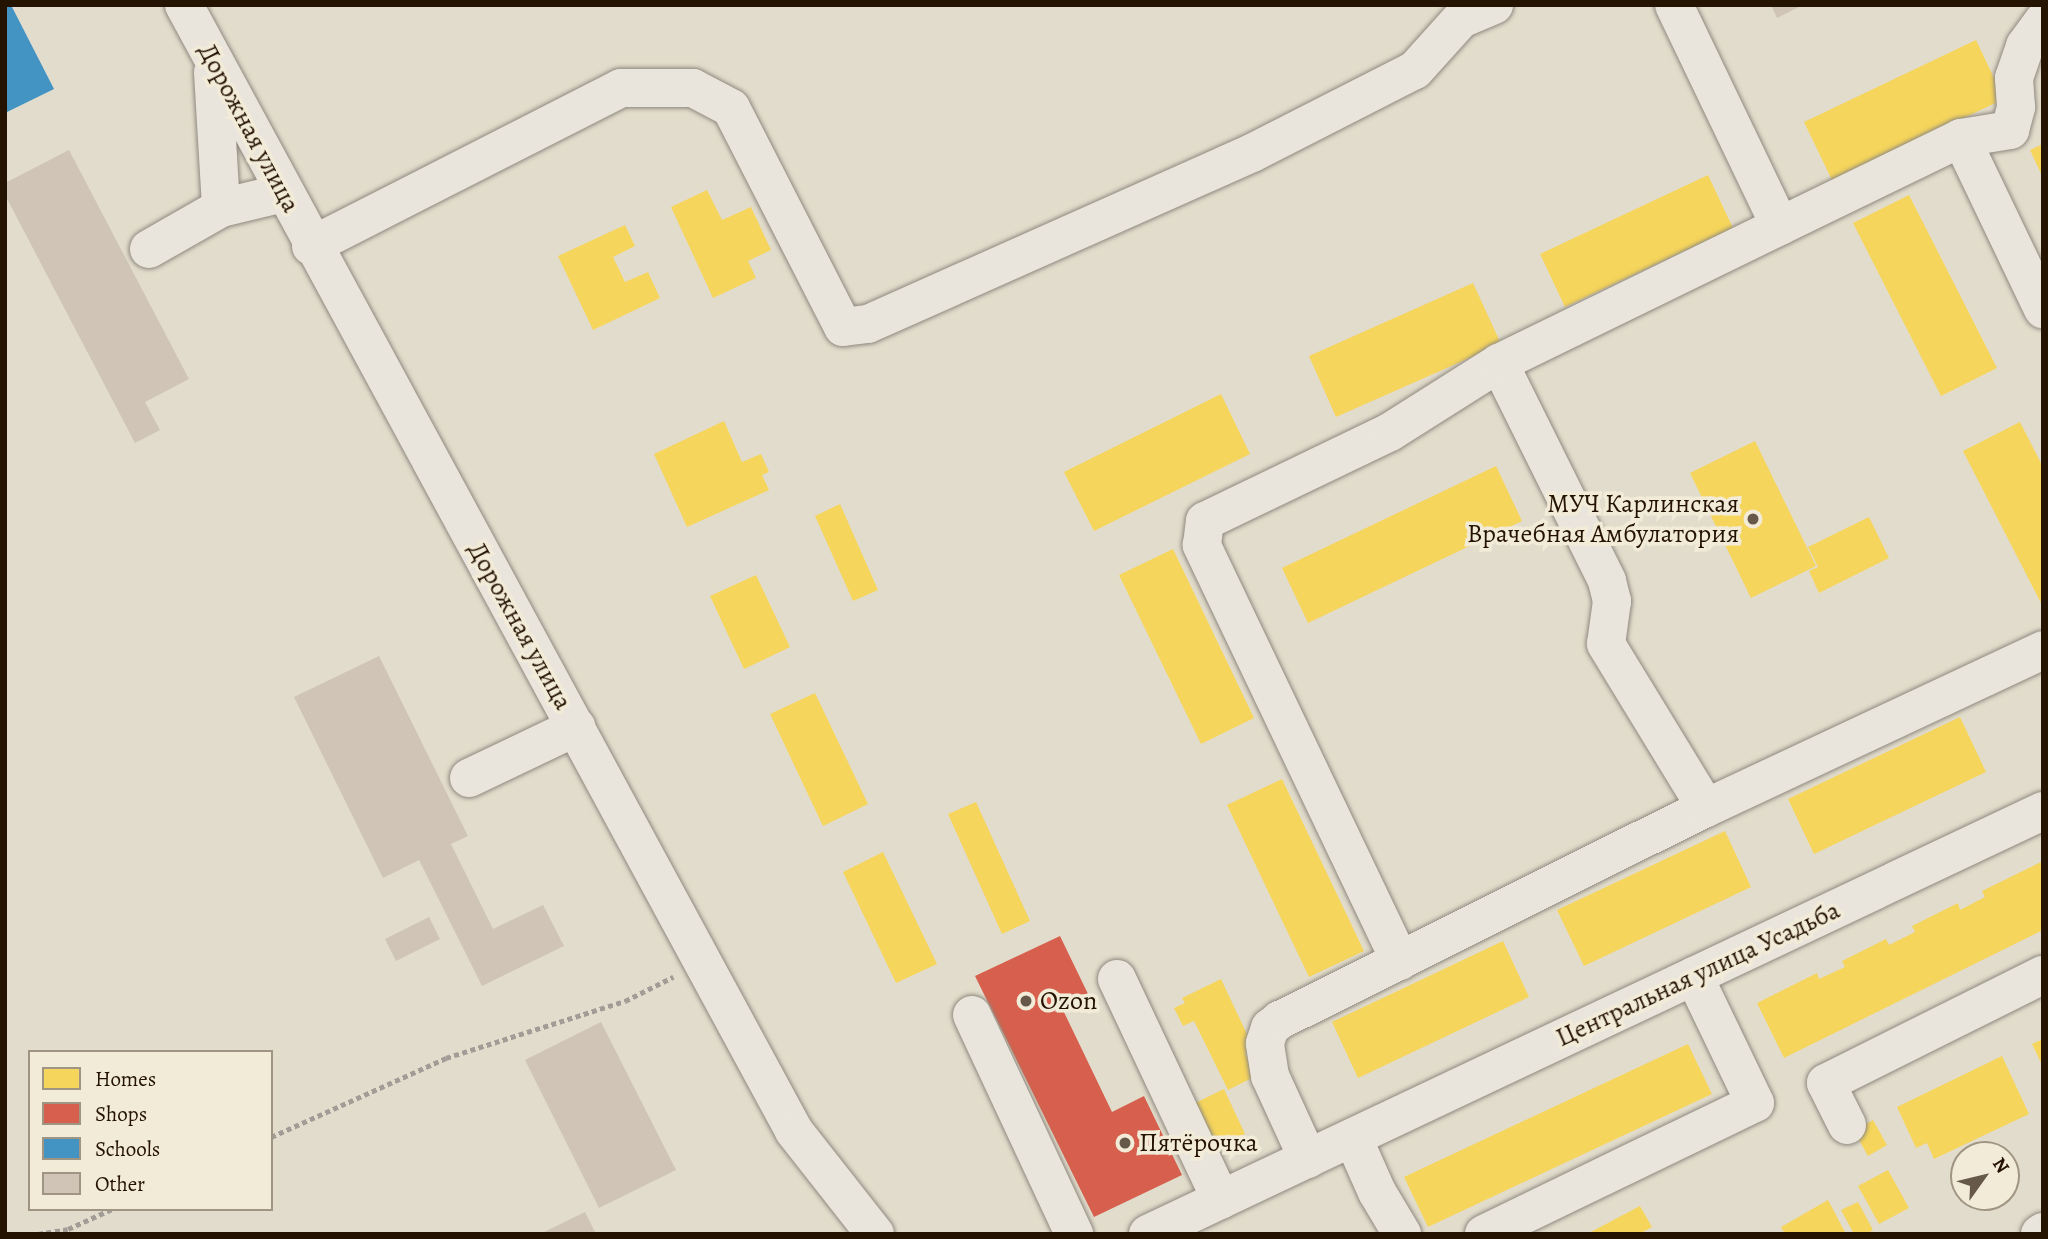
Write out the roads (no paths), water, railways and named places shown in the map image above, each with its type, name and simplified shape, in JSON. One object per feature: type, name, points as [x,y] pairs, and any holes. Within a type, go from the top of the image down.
[{"type":"street","name":"Дорожная улица","points":[[184,5],[311,246],[705,960],[794,1131],[875,1234]]},
{"type":"street","points":[[311,246],[621,88],[693,88],[732,108],[843,327],[869,324],[1264,147],[1415,69],[1461,19],[1494,5]]},
{"type":"street","points":[[1674,5],[1780,226]]},
{"type":"street","points":[[1400,961],[1202,545],[1205,521],[1390,432],[1499,363],[1961,138],[2010,130],[2016,107],[2014,78],[2025,46],[2043,21]]},
{"type":"street","points":[[212,59],[221,208]]},
{"type":"street","points":[[1961,138],[2029,245],[2043,309]]},
{"type":"street","points":[[149,248],[221,208],[283,193]]},
{"type":"street","points":[[1499,363],[1607,582],[1612,601],[1606,644],[1706,808]]},
{"type":"street","points":[[1308,1159],[1269,1076],[1265,1042],[1270,1028],[1706,808],[2043,650]]},
{"type":"street","points":[[468,778],[576,727]]},
{"type":"street","name":"Центральная улица Усадьба","points":[[1353,1138],[2043,811]]},
{"type":"street","points":[[1847,1125],[1826,1083],[2043,975]]},
{"type":"street","points":[[1485,1234],[1755,1103],[1694,976]]},
{"type":"street","points":[[1117,979],[1221,1200]]},
{"type":"street","points":[[972,1015],[1074,1234]]},
{"type":"street","points":[[1148,1234],[1353,1138],[1377,1192],[1402,1234]]},
{"type":"place","name":"МУЧ Карлинская Врачебная Амбулатория","points":[[1753,519]]},
{"type":"place","name":"Ozon","points":[[1026,1001]]},
{"type":"place","name":"Пятёрочка","points":[[1125,1143]]}]
